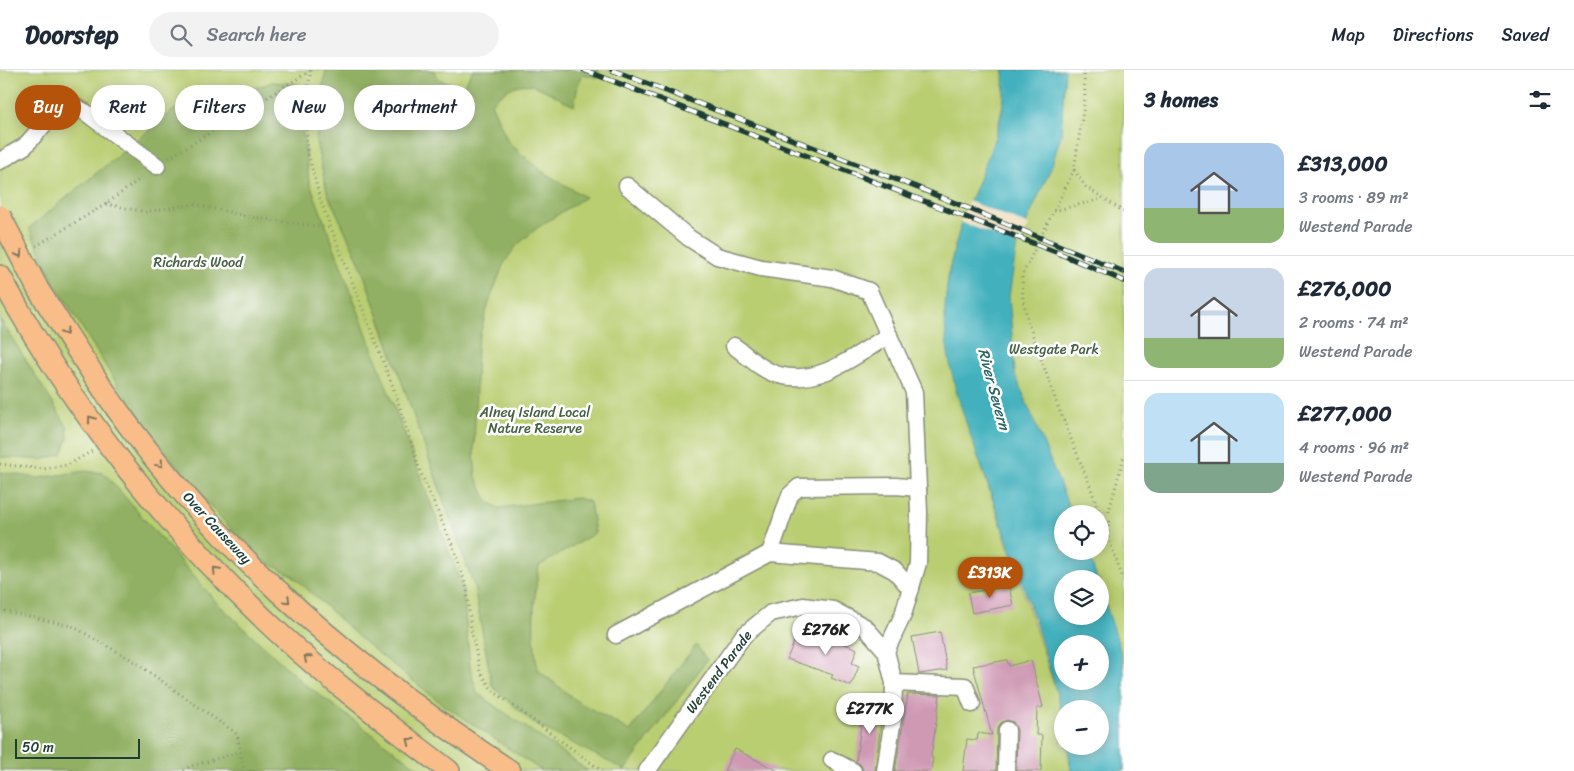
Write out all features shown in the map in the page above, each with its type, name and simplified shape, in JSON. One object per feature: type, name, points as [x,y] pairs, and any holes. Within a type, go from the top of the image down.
[{"type":"main road","name":"Over Causeway","points":[[0,216],[39,291],[95,377],[130,427],[195,505],[252,566],[290,603],[362,666],[510,771]]},
{"type":"main road","name":"Over Causeway","points":[[0,276],[14,302],[81,405],[108,442],[154,502],[232,588],[282,636],[344,690],[449,771]]},
{"type":"main road","points":[[108,442],[130,427]]},
{"type":"main road","points":[[404,697],[426,723],[488,771]]},
{"type":"street","points":[[0,161],[25,146],[61,105],[68,103],[85,112],[157,166]]},
{"type":"street","points":[[627,186],[689,238],[717,256],[761,268],[832,278],[869,291],[914,392],[918,488],[918,563],[903,615],[886,651]]},
{"type":"street","points":[[734,346],[758,365],[778,375],[800,378],[826,372],[889,335]]},
{"type":"street","points":[[770,553],[790,495],[799,487],[896,486],[918,488]]},
{"type":"street","points":[[616,635],[770,553],[878,562],[895,571],[910,589]]},
{"type":"street","name":"Westend Parade","points":[[646,771],[743,636],[771,613],[803,606],[833,610],[865,627],[886,651],[894,683],[893,718],[886,771]]},
{"type":"street","points":[[894,683],[965,686],[972,704]]},
{"type":"street","points":[[1006,771],[1007,730]]},
{"type":"street","points":[[832,760],[853,771]]},
{"type":"path","points":[[1084,70],[1085,98],[1074,170],[1022,275],[1028,322],[1057,404],[1096,505]]},
{"type":"path","points":[[34,248],[106,204],[157,166],[310,71]]},
{"type":"path","points":[[310,71],[306,101],[307,150],[321,202],[395,392],[420,471],[462,573],[467,589],[471,629],[480,670],[492,690],[602,771]]},
{"type":"path","points":[[1074,170],[1086,187],[1124,212]]},
{"type":"path","points":[[1054,210],[1102,198]]},
{"type":"path","points":[[106,204],[146,212],[194,204],[250,217],[331,228]]},
{"type":"path","points":[[0,464],[43,469],[68,465],[108,442]]},
{"type":"path","points":[[1109,511],[1124,456]]},
{"type":"path","points":[[1109,538],[1124,582]]},
{"type":"path","points":[[0,608],[5,612],[72,626],[132,660],[237,734],[244,771]]},
{"type":"path","points":[[184,771],[189,767],[239,752]]},
{"type":"green space","name":"Alney Island Local Nature Reserve","points":[[0,70],[1004,70],[1004,100],[997,131],[988,160],[971,198],[949,269],[945,312],[949,350],[957,393],[1059,700],[1054,700],[1054,755],[1069,755],[1071,771],[0,771]]},
{"type":"green space","points":[[326,70],[433,70],[440,80],[456,85],[354,85],[354,130],[475,130],[475,85],[464,85],[473,70],[599,70],[597,78],[583,74],[578,85],[574,106],[540,88],[523,84],[513,87],[491,103],[508,142],[543,172],[585,197],[537,228],[516,246],[503,265],[488,305],[477,346],[474,453],[476,477],[487,500],[498,508],[578,498],[590,502],[595,533],[539,566],[534,618],[534,644],[538,670],[577,701],[630,731],[696,645],[707,660],[625,770],[533,723],[492,686],[474,586],[359,261],[327,192],[316,142],[317,130],[344,130],[344,85],[323,85]]},
{"type":"green space","name":"Westgate Park","points":[[1037,70],[1124,70],[1124,771],[1109,755],[1109,700],[1100,700],[1100,690],[1109,690],[1109,635],[1100,635],[1100,625],[1109,625],[1109,570],[1059,570],[1055,560],[1109,560],[1109,505],[1054,505],[1054,556],[983,356]]},
{"type":"green space","name":"Richards Wood","points":[[272,82],[299,84],[274,85],[274,130],[303,130],[309,181],[463,589],[470,667],[477,693],[588,771],[542,771],[441,703],[363,641],[292,575],[258,558],[198,493],[152,435],[112,376],[55,284],[29,228],[149,130],[165,130],[165,117],[175,109],[175,130],[264,130],[264,85]]},
{"type":"green space","points":[[0,319],[67,426],[68,438],[62,454],[41,460],[0,457]]},
{"type":"green space","points":[[86,471],[104,473],[217,603],[302,682],[422,771],[0,771],[0,472],[38,478]]},
{"type":"water","name":"River Severn","points":[[1004,70],[1065,70],[1061,135],[1051,168],[1017,244],[1009,296],[1015,374],[1068,505],[1054,505],[1054,560],[1091,560],[1094,570],[1054,570],[1054,625],[1109,625],[1109,614],[1119,645],[1124,671],[1124,771],[1071,771],[1069,755],[1109,755],[1109,700],[1059,700],[1056,690],[1109,690],[1109,635],[1054,635],[1054,683],[1017,566],[964,417],[948,354],[945,311],[950,267],[962,224],[999,125],[1004,100]]},
{"type":"pier","points":[[968,201],[1029,225],[1020,245],[961,222]]},
{"type":"building","points":[[1009,586],[1013,605],[972,613],[968,593]]},
{"type":"building","points":[[810,629],[857,649],[852,663],[859,666],[851,686],[831,678],[833,675],[787,659],[796,637],[805,641]]},
{"type":"building","points":[[940,632],[947,670],[919,674],[912,637]]},
{"type":"building","points":[[1007,660],[1009,666],[1031,660],[1043,707],[1037,708],[1036,735],[1042,735],[1041,771],[1016,771],[1017,730],[1013,722],[1007,720],[1002,722],[997,729],[996,771],[963,771],[967,739],[977,740],[978,733],[992,735],[973,666]]},
{"type":"building","points":[[908,694],[940,695],[931,757],[933,758],[931,771],[895,771]]},
{"type":"building","points":[[865,696],[883,705],[875,771],[863,771],[861,765],[856,761]]},
{"type":"building","points":[[735,749],[778,771],[724,771]]},
{"type":"railway","points":[[584,70],[1056,252],[1124,281]]},
{"type":"railway","points":[[612,70],[921,189],[1124,272]]}]
